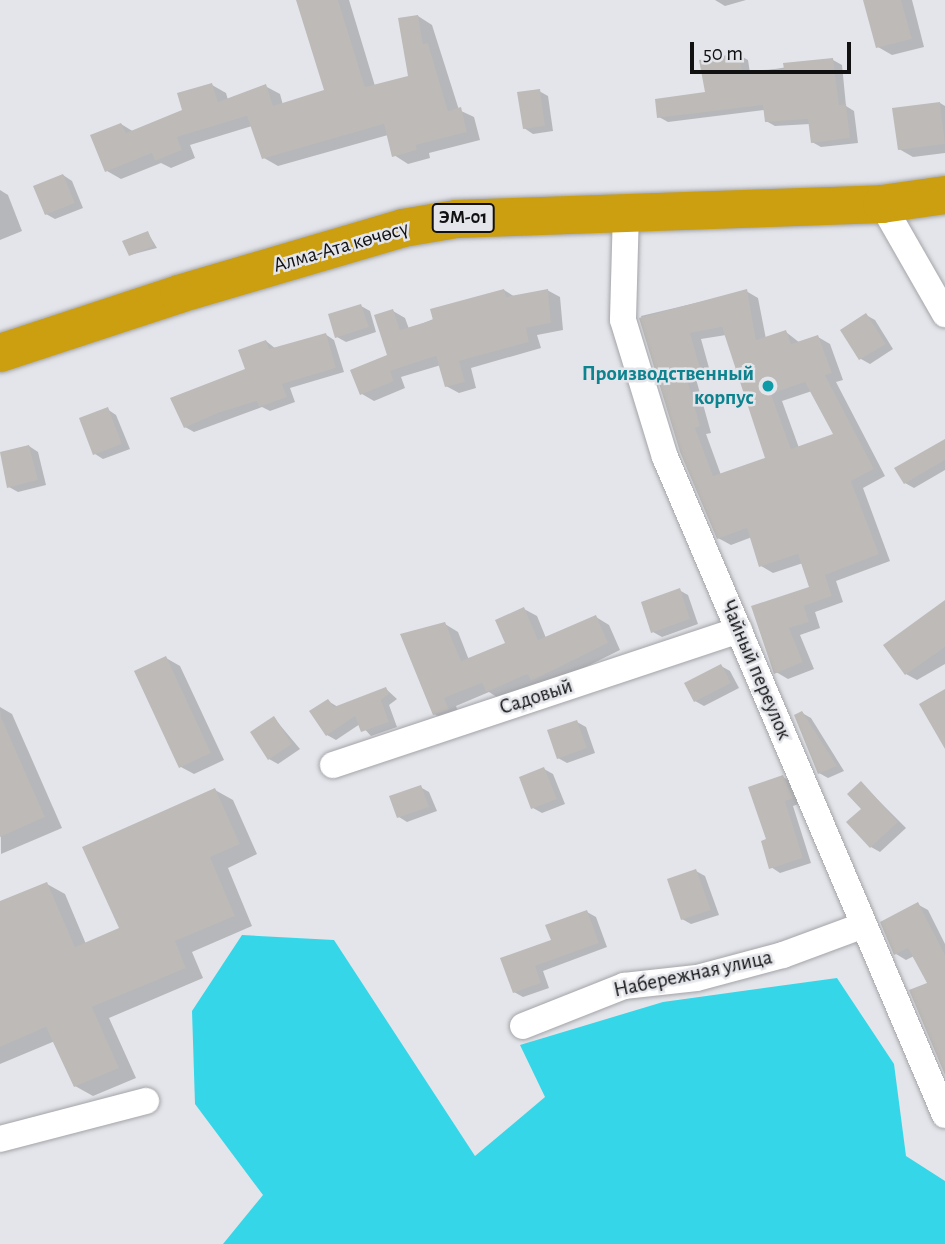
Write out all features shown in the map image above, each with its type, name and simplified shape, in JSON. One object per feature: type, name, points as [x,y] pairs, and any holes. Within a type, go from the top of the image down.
[{"type":"highway","name":"Алма-Ата көчөсү","points":[[0,353],[179,294],[403,228],[513,213],[882,204],[945,195]]},
{"type":"street","points":[[882,204],[945,314]]},
{"type":"street","name":"Чайный переулок","points":[[626,211],[623,320],[665,457],[945,1115]]},
{"type":"street","name":"Садовый","points":[[333,765],[739,630]]},
{"type":"street","name":"Набережная улица","points":[[523,1026],[624,986],[697,978],[783,955],[864,925]]},
{"type":"street","points":[[0,1139],[146,1101]]},
{"type":"water","points":[[242,935],[334,940],[475,1156],[545,1097],[520,1045],[663,1002],[837,978],[894,1064],[906,1156],[945,1181],[945,1244],[223,1244],[263,1195],[195,1104],[192,1011]]},
{"type":"building","points":[[296,0],[338,0],[365,87],[408,76],[398,18],[418,15],[423,44],[428,43],[448,111],[461,107],[467,132],[416,145],[417,150],[392,157],[384,124],[262,159],[247,116],[177,137],[182,150],[155,161],[152,153],[105,172],[90,135],[121,123],[126,133],[182,110],[177,93],[212,83],[218,102],[266,84],[273,106],[324,90]]},
{"type":"building","points":[[863,0],[901,0],[912,39],[876,48]]},
{"type":"building","points":[[739,53],[742,71],[784,69],[783,63],[833,58],[839,105],[846,104],[850,138],[811,143],[808,119],[765,122],[763,105],[657,118],[655,99],[705,92],[699,60]]},
{"type":"building","points":[[540,89],[545,126],[523,129],[517,92]]},
{"type":"building","points":[[940,102],[945,144],[898,150],[892,108]]},
{"type":"building","points":[[63,174],[75,203],[45,215],[33,186]]},
{"type":"building","points":[[148,231],[154,246],[129,256],[122,241]]},
{"type":"building","points":[[504,289],[506,297],[548,289],[551,323],[526,328],[529,342],[459,361],[465,382],[445,387],[436,356],[390,371],[394,381],[360,395],[350,370],[387,355],[374,315],[393,309],[400,330],[433,320],[430,309]]},
{"type":"building","points":[[747,289],[756,340],[786,330],[791,344],[818,335],[832,373],[825,375],[874,469],[851,481],[879,554],[825,575],[832,596],[804,606],[809,622],[789,628],[803,662],[774,674],[751,606],[809,587],[798,554],[759,567],[747,528],[717,539],[680,452],[639,318]],"holes":[[[722,327],[765,458],[713,476],[695,428],[700,426],[685,372],[700,368],[690,333]],[[805,382],[833,434],[791,449],[771,394]]]},
{"type":"building","points":[[361,304],[369,327],[335,338],[328,314]]},
{"type":"building","points":[[866,313],[886,344],[859,360],[840,330]]},
{"type":"building","points":[[326,333],[336,368],[282,384],[287,397],[259,407],[257,401],[218,413],[184,428],[170,398],[245,369],[238,350],[266,340],[269,349]]},
{"type":"building","points":[[108,407],[122,444],[93,455],[79,418]]},
{"type":"building","points":[[945,439],[945,460],[904,484],[894,468]]},
{"type":"building","points":[[29,445],[38,480],[7,488],[0,452]]},
{"type":"building","points":[[680,588],[690,619],[651,633],[641,602]]},
{"type":"building","points":[[945,600],[945,647],[905,675],[883,645]]},
{"type":"building","points":[[524,607],[538,640],[596,615],[608,643],[531,681],[528,674],[486,692],[482,683],[444,698],[449,710],[433,715],[400,634],[445,622],[461,661],[505,643],[495,620]]},
{"type":"building","points":[[166,656],[211,753],[179,768],[134,671]]},
{"type":"building","points":[[721,664],[731,683],[694,702],[684,683]]},
{"type":"building","points":[[386,687],[389,694],[381,700],[389,722],[361,732],[355,716],[326,736],[309,711],[328,699],[334,707]]},
{"type":"building","points":[[945,689],[945,749],[919,704]]},
{"type":"building","points":[[802,711],[837,766],[818,774],[794,715]]},
{"type":"building","points":[[0,715],[45,817],[0,837]]},
{"type":"building","points":[[274,716],[292,744],[268,760],[250,732]]},
{"type":"building","points":[[577,720],[587,748],[557,759],[547,730]]},
{"type":"building","points":[[544,767],[557,799],[531,809],[519,777]]},
{"type":"building","points":[[783,775],[793,798],[785,801],[803,858],[769,869],[761,841],[766,839],[748,787]]},
{"type":"building","points":[[861,781],[898,822],[870,848],[846,822],[861,809],[847,794]]},
{"type":"building","points":[[421,785],[429,807],[397,818],[389,796]]},
{"type":"building","points":[[215,788],[240,844],[210,857],[235,916],[175,941],[186,968],[92,1007],[119,1068],[74,1087],[46,1027],[0,1047],[0,901],[47,882],[75,947],[119,928],[82,847]]},
{"type":"building","points":[[696,869],[711,910],[681,920],[667,879]]},
{"type":"building","points":[[918,902],[945,955],[945,1075],[909,990],[927,983],[908,948],[894,955],[880,922]]},
{"type":"building","points":[[587,910],[599,943],[535,966],[541,983],[513,993],[500,958],[551,940],[545,925]]},
{"type":"place","name":"Производственный корпус","points":[[768,386]]}]
